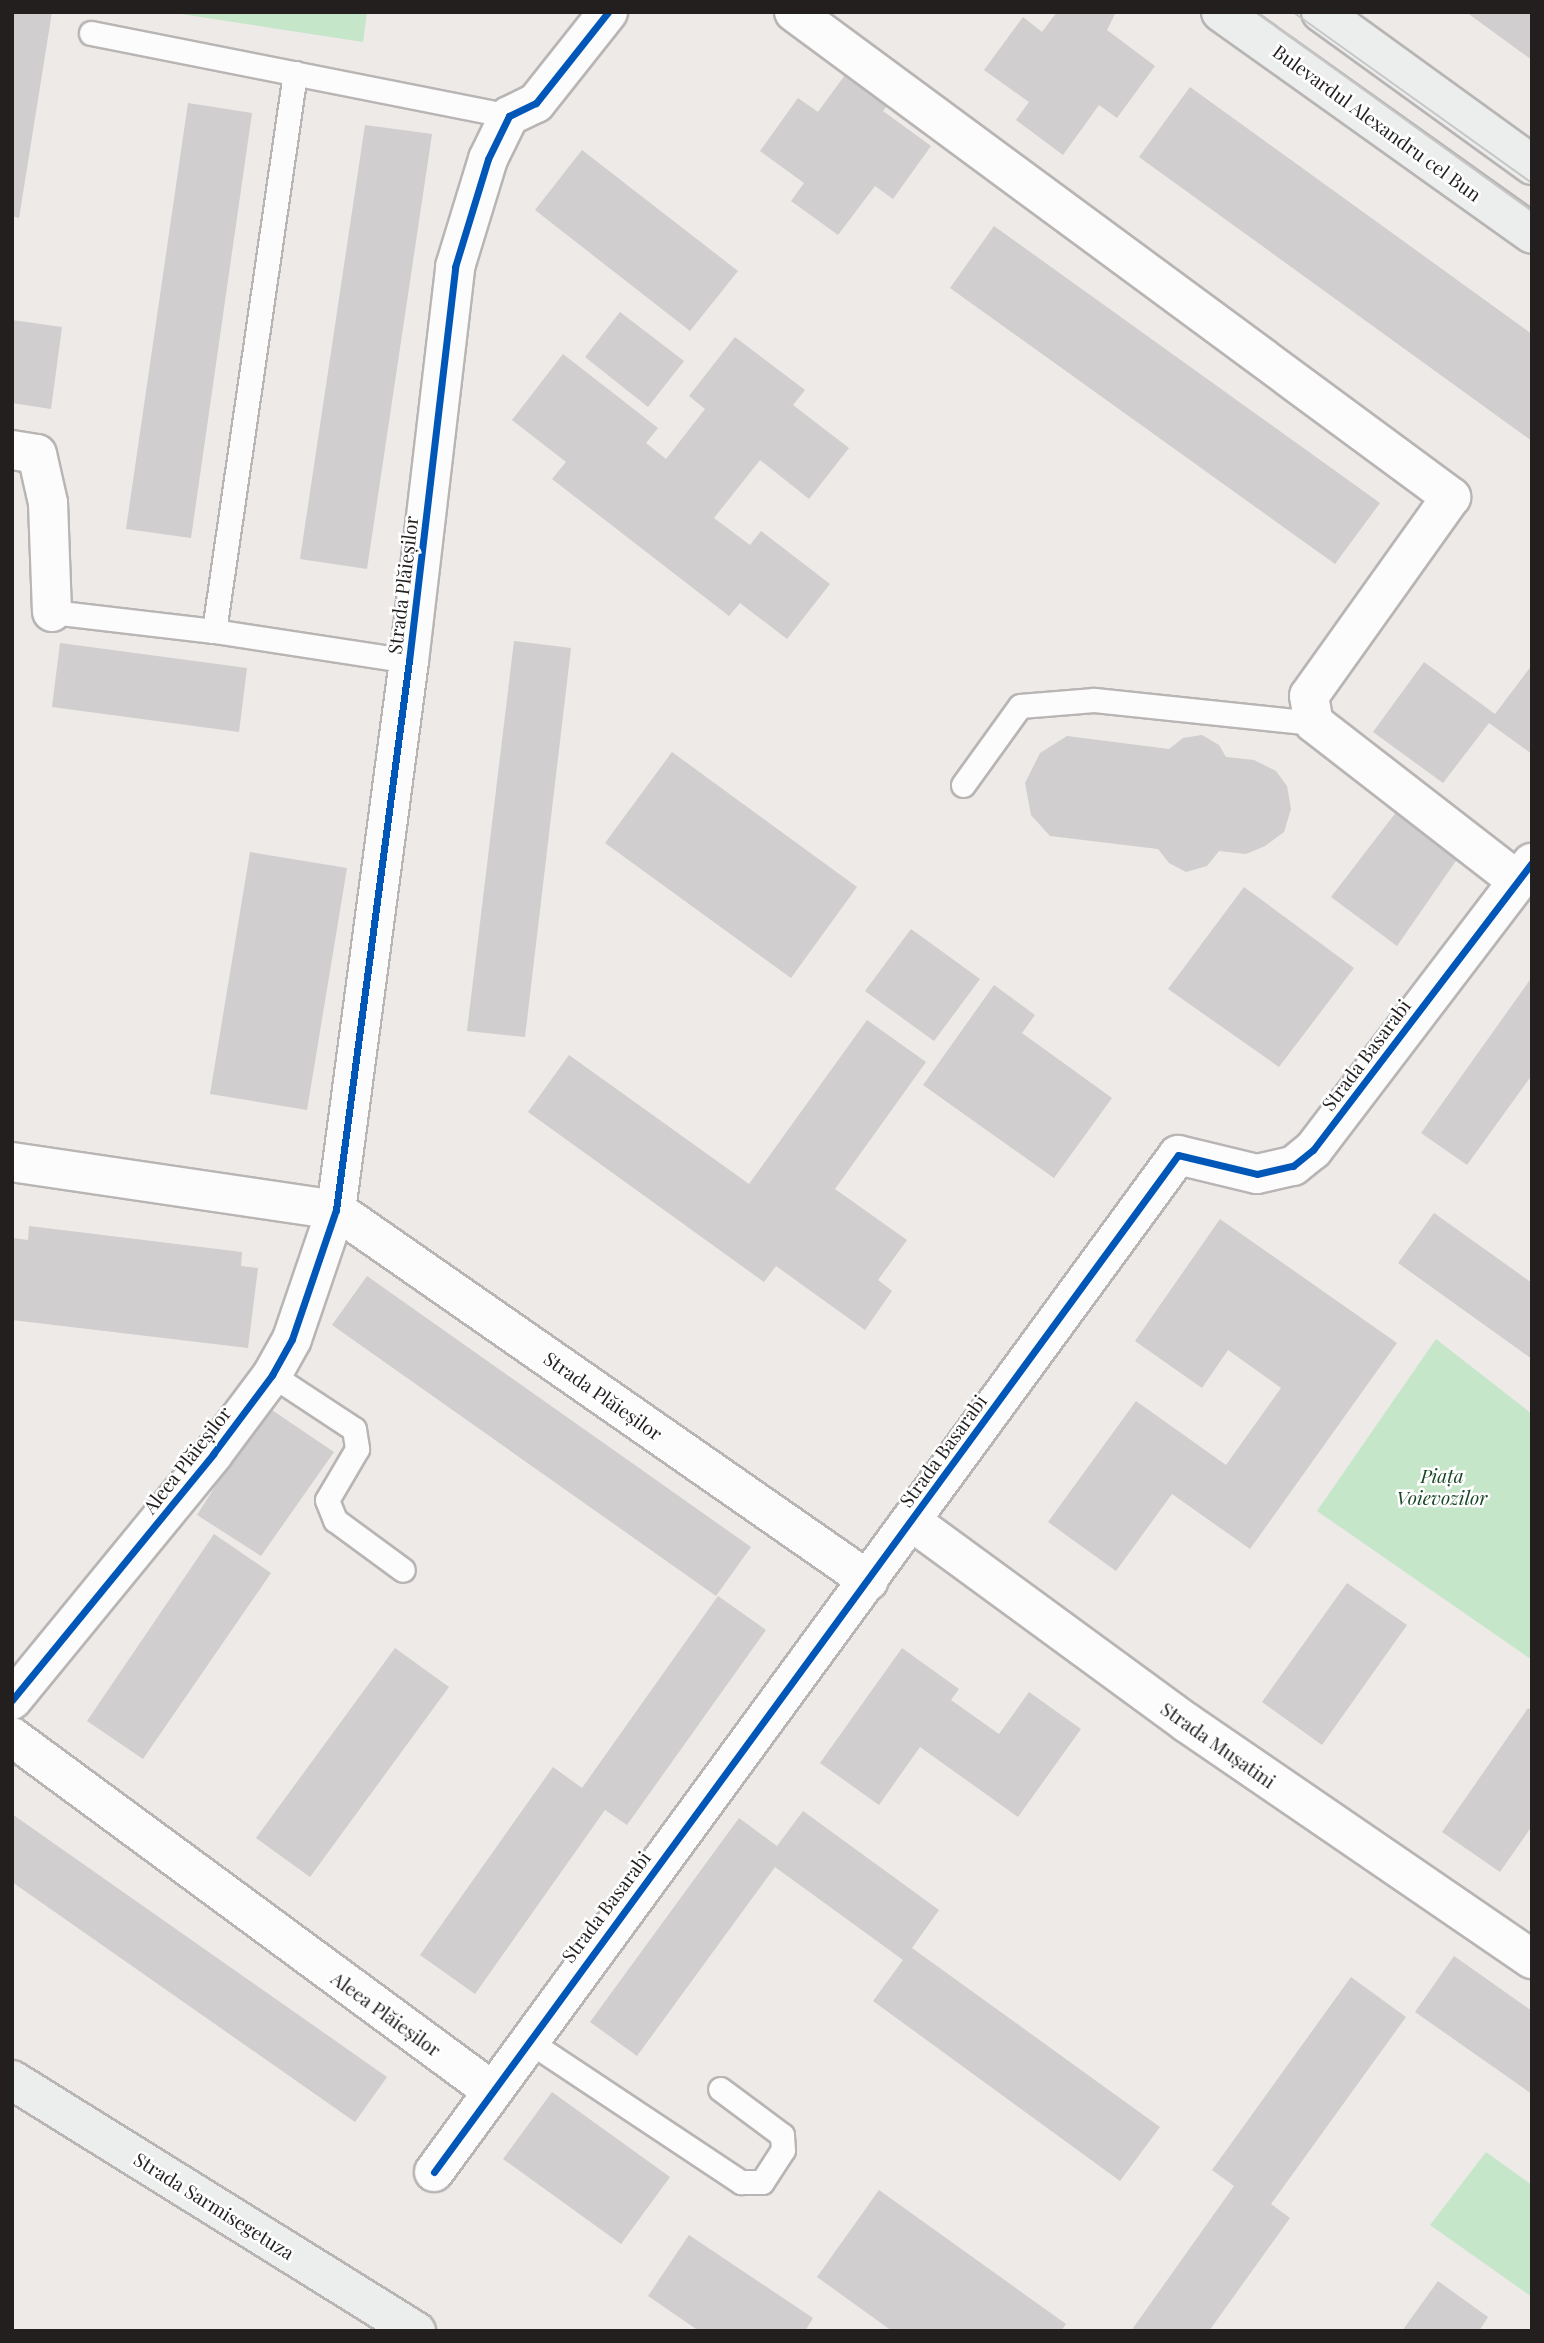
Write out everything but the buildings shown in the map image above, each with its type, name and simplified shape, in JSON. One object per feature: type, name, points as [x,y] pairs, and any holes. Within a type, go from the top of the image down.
[{"type":"main road","name":"Bulevardul Alexandru cel Bun","points":[[1222,12],[1532,234]]},
{"type":"main road","points":[[1321,12],[1532,165]]},
{"type":"main road","name":"Strada Sarmisegetuza","points":[[12,2080],[416,2331]]},
{"type":"street","points":[[509,116],[536,103],[608,12]]},
{"type":"street","points":[[794,12],[1451,497],[1309,696],[1314,723],[1525,872]]},
{"type":"street","name":"Strada Plăieșilor","points":[[336,1210],[409,661],[455,267],[488,159],[509,116]]},
{"type":"street","points":[[12,450],[37,454],[48,503],[52,612]]},
{"type":"street","name":"Strada Basarabi","points":[[434,2172],[527,2040],[869,1581],[1178,1155],[1257,1174],[1293,1166],[1313,1150],[1525,872]]},
{"type":"street","name":"Strada Plăieșilor","points":[[12,1162],[336,1210],[869,1581]]},
{"type":"street","name":"Aleea Plăieșilor","points":[[12,1700],[213,1454],[272,1375],[292,1339],[336,1210]]},
{"type":"street","name":"Strada Mușatini","points":[[911,1521],[1187,1723],[1532,1959]]},
{"type":"street","name":"Aleea Plăieșilor","points":[[12,1737],[491,2090]]},
{"type":"lane","points":[[91,33],[509,116]]},
{"type":"lane","points":[[214,631],[295,73]]},
{"type":"lane","points":[[52,612],[214,631],[409,661]]},
{"type":"lane","points":[[963,785],[1020,705],[1094,700],[1314,723]]},
{"type":"lane","points":[[272,1375],[354,1429],[357,1449],[327,1500],[335,1520],[403,1570]]},
{"type":"lane","points":[[527,2040],[741,2182],[762,2182],[783,2150],[782,2135],[720,2089]]},
{"type":"green space","points":[[168,12],[367,12],[363,42]]},
{"type":"green space","name":"Piața Voievozilor","points":[[1436,1339],[1532,1414],[1532,1660],[1317,1511]]},
{"type":"green space","points":[[1486,2152],[1532,2185],[1532,2297],[1430,2225]]},
{"type":"tram line","points":[[1256,12],[1532,211]]},
{"type":"tram line","points":[[1293,12],[1532,183]]},
{"type":"cycle path","points":[[12,1700],[213,1454],[272,1375],[292,1339],[336,1210],[409,661],[455,267],[488,159],[509,116],[536,103],[608,12]]},
{"type":"cycle path","points":[[434,2172],[1178,1155],[1257,1174],[1293,1166],[1313,1150],[1532,863]]}]
